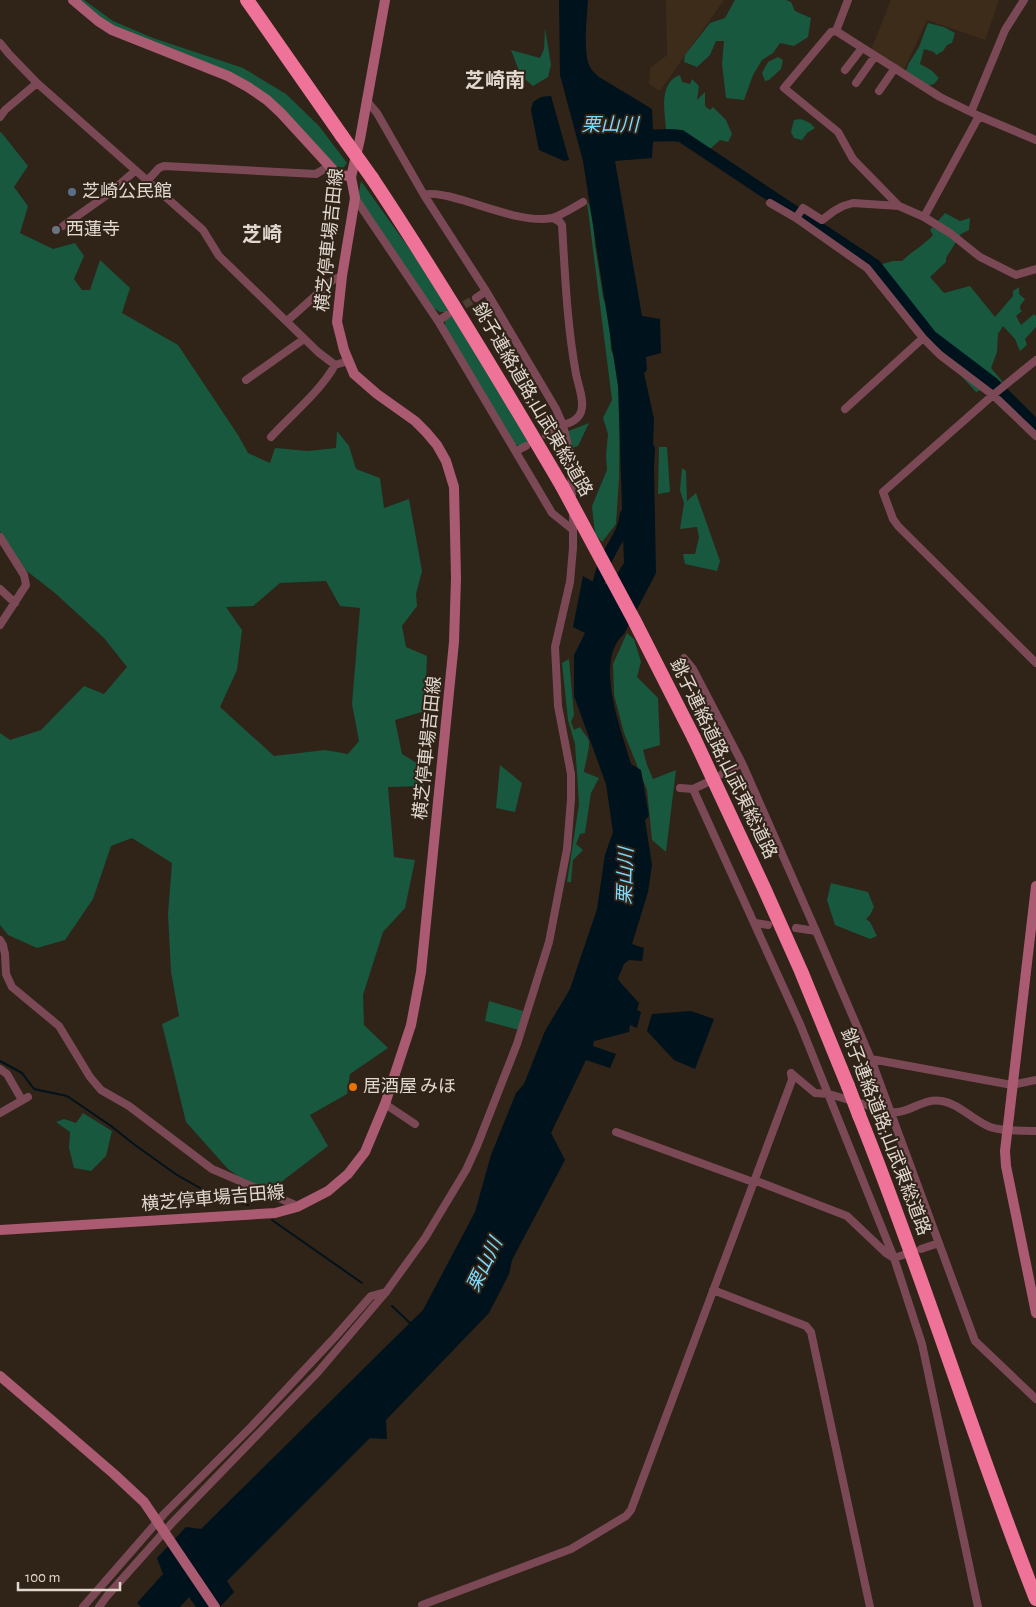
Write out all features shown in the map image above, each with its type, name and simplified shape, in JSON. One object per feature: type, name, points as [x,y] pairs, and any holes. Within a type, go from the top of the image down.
[{"type":"highway","name":"銚子連絡道路;山武東総道路","points":[[247,0],[372,178],[442,285],[493,368],[562,486],[634,620],[694,738],[800,971],[883,1174],[1036,1599]]},
{"type":"main road","points":[[73,0],[112,30],[220,73],[248,87],[267,100],[281,113],[336,173],[351,177]]},
{"type":"main road","name":"横芝停車場吉田線","points":[[0,1230],[275,1213],[297,1207],[328,1192],[348,1174],[364,1152],[385,1104],[412,1025],[422,972],[424,934],[454,642],[455,500],[451,475],[437,446],[415,421],[377,394],[354,374],[344,350],[337,322],[354,198],[351,177],[385,0]]},
{"type":"main road","points":[[1036,886],[1034,928],[1006,1130],[1005,1152],[1006,1166],[1036,1313]]},
{"type":"main road","points":[[0,1376],[64,1430],[144,1502],[215,1607]]},
{"type":"street","points":[[836,31],[848,0]]},
{"type":"street","points":[[971,112],[1005,30],[1024,0]]},
{"type":"street","points":[[899,206],[853,159],[838,132],[784,88],[830,32],[836,31],[940,97],[1036,140]]},
{"type":"street","points":[[0,43],[37,83],[203,230],[219,256],[322,356],[336,365]]},
{"type":"street","points":[[844,70],[862,48]]},
{"type":"street","points":[[856,83],[875,56]]},
{"type":"street","points":[[880,90],[895,68]]},
{"type":"street","points":[[0,117],[5,110],[37,83]]},
{"type":"street","points":[[99,1607],[172,1523],[318,1372],[386,1292],[424,1238],[466,1170],[517,1044],[549,942],[567,849],[572,798],[570,774],[558,706],[555,647],[570,582],[573,530],[571,459],[563,426],[556,409],[486,291],[424,195],[377,113],[366,100]]},
{"type":"street","points":[[924,217],[979,116]]},
{"type":"street","points":[[147,181],[159,168],[164,166],[316,174],[329,166]]},
{"type":"street","points":[[63,226],[107,195],[135,171]]},
{"type":"street","points":[[424,195],[430,193],[454,198],[519,216],[553,218],[562,225],[563,257],[573,353],[582,404],[581,412],[575,420],[546,435]]},
{"type":"street","points":[[354,198],[438,320],[552,513],[573,530]]},
{"type":"street","points":[[553,218],[583,202]]},
{"type":"street","points":[[770,203],[796,218],[868,268],[923,338],[940,355],[993,395],[1036,436]]},
{"type":"street","points":[[796,218],[803,208],[822,220],[843,206],[854,203],[899,206],[924,217],[980,257],[1016,275],[1036,269]]},
{"type":"street","points":[[287,321],[333,280],[342,276]]},
{"type":"street","points":[[476,298],[486,291]]},
{"type":"street","points":[[438,320],[447,315]]},
{"type":"street","points":[[845,409],[923,338]]},
{"type":"street","points":[[246,380],[304,339]]},
{"type":"street","points":[[1036,360],[993,395],[883,492],[893,519],[898,526],[1036,663]]},
{"type":"street","points":[[271,437],[284,422],[303,406],[336,365],[348,361]]},
{"type":"street","points":[[516,451],[526,446]]},
{"type":"street","points":[[0,537],[24,575],[26,585],[0,626]]},
{"type":"street","points":[[0,589],[15,603]]},
{"type":"street","points":[[684,658],[694,669],[742,763],[871,1059],[975,1341],[1036,1399]]},
{"type":"street","points":[[722,774],[742,763]]},
{"type":"street","points":[[680,788],[693,789],[706,783]]},
{"type":"street","points":[[693,789],[755,923],[829,1094],[894,1258],[922,1344],[978,1607]]},
{"type":"street","points":[[755,923],[768,924]]},
{"type":"street","points":[[796,928],[816,931]]},
{"type":"street","points":[[0,940],[3,945],[3,964],[12,987],[59,1026],[90,1077],[101,1090],[129,1106],[212,1169],[297,1207]]},
{"type":"street","points":[[871,1059],[1012,1085],[1036,1080]]},
{"type":"street","points":[[0,1069],[7,1074],[25,1098],[0,1113]]},
{"type":"street","points":[[422,1605],[571,1550],[626,1516],[631,1510],[792,1080],[791,1073],[815,1093],[829,1094],[890,1112],[895,1113],[905,1110],[929,1100],[942,1101],[960,1108],[990,1127],[1006,1130],[1036,1131]]},
{"type":"street","points":[[385,1104],[415,1124]]},
{"type":"street","points":[[616,1132],[753,1182],[759,1182],[847,1216],[886,1254],[894,1258],[904,1255]]},
{"type":"street","points":[[921,1249],[939,1243]]},
{"type":"street","points":[[713,1290],[806,1326],[811,1332],[870,1607]]},
{"type":"street","points":[[82,1607],[164,1514],[251,1427],[335,1338],[371,1296],[386,1292]]},
{"type":"shaded area","points":[[666,0],[724,0],[660,91],[649,84],[650,68],[667,55]]},
{"type":"shaded area","points":[[891,0],[999,0],[985,40],[927,20],[904,70],[871,50]]},
{"type":"green space","points":[[79,0],[84,0],[113,21],[153,38],[243,68],[286,94],[319,126],[347,163],[343,168],[334,165],[266,94],[117,28],[94,13]]},
{"type":"green space","points":[[735,0],[786,0],[791,2],[795,11],[811,18],[808,37],[794,46],[780,43],[773,53],[762,60],[753,75],[744,100],[726,98],[722,64],[724,41],[716,41],[710,55],[697,67],[684,62],[685,55],[710,23],[725,18]]},
{"type":"green space","points":[[928,23],[944,27],[955,33],[952,43],[936,55],[934,52],[924,49],[920,64],[931,70],[939,78],[934,84],[927,86],[903,78],[909,63],[919,47]]},
{"type":"green space","points":[[545,28],[551,65],[548,77],[533,86],[521,76],[511,50],[540,58],[544,49]]},
{"type":"green space","points":[[778,57],[783,60],[781,69],[769,80],[765,81],[762,73],[768,62]]},
{"type":"green space","points":[[680,75],[682,82],[690,84],[692,79],[699,86],[697,100],[705,92],[705,106],[710,110],[713,107],[726,120],[732,134],[728,142],[720,140],[709,150],[684,135],[666,131],[664,99],[666,91],[668,84]]},
{"type":"green space","points":[[801,119],[810,123],[815,128],[807,133],[802,140],[794,138],[791,132],[794,120]]},
{"type":"green space","points":[[0,133],[28,166],[14,187],[28,206],[20,233],[53,249],[75,243],[84,256],[74,279],[82,290],[90,290],[100,260],[130,288],[122,313],[178,345],[248,453],[270,463],[275,448],[308,451],[336,448],[337,431],[349,446],[356,469],[380,478],[384,508],[409,499],[422,571],[416,594],[417,606],[402,626],[406,647],[427,656],[425,711],[395,720],[402,754],[423,767],[424,786],[388,787],[394,857],[415,860],[405,908],[383,932],[363,995],[364,1025],[388,1048],[350,1074],[347,1094],[310,1115],[328,1146],[276,1186],[255,1188],[228,1169],[186,1122],[162,1024],[179,1016],[171,972],[168,914],[172,863],[132,838],[111,846],[93,899],[65,940],[37,948],[8,935],[0,925],[0,733],[10,740],[41,730],[84,686],[104,694],[127,667],[104,638],[55,593],[19,565],[0,531]],"holes":[[[326,581],[340,606],[360,608],[352,704],[359,741],[348,754],[325,750],[274,756],[220,707],[237,670],[242,630],[226,607],[253,606],[280,583]]]},
{"type":"green space","points":[[361,181],[434,283],[450,309],[446,312],[440,312],[432,307],[358,197]]},
{"type":"green space","points":[[587,202],[593,221],[603,297],[609,314],[611,350],[619,368],[619,479],[616,524],[602,542],[595,534],[592,506],[607,470],[608,434],[603,418],[612,400]]},
{"type":"green space","points":[[945,213],[960,221],[970,218],[969,230],[961,234],[946,258],[946,262],[930,277],[944,293],[970,286],[995,317],[1013,296],[1013,291],[1019,287],[1019,294],[1025,299],[1020,306],[1022,311],[1016,316],[1021,325],[1034,314],[1036,316],[1036,327],[1025,339],[1027,345],[1020,351],[1015,339],[1003,326],[998,334],[997,352],[991,368],[1003,382],[976,392],[926,338],[893,286],[882,264],[902,261],[933,235],[930,230]]},
{"type":"green space","points":[[452,315],[529,441],[521,446],[514,444],[445,328],[445,321]]},
{"type":"green space","points":[[589,423],[578,446],[572,448],[566,432]]},
{"type":"green space","points":[[659,447],[667,447],[670,492],[658,494]]},
{"type":"green space","points":[[682,468],[686,471],[687,501],[696,493],[720,561],[717,571],[685,564],[683,554],[695,554],[699,537],[697,527],[680,529],[684,503],[680,490]]},
{"type":"green space","points":[[627,633],[634,639],[641,662],[637,677],[658,698],[660,745],[643,750],[647,765],[653,779],[676,770],[666,852],[652,840],[647,790],[624,733],[614,695],[613,664]]},
{"type":"green space","points":[[569,659],[574,715],[571,722],[574,730],[580,727],[589,741],[584,772],[599,778],[591,793],[585,833],[580,834],[576,844],[583,850],[573,860],[571,882],[567,882],[579,804],[575,744],[568,720],[562,663]]},
{"type":"green space","points":[[500,765],[522,783],[515,812],[496,808]]},
{"type":"green space","points":[[831,883],[868,892],[874,907],[866,919],[870,922],[877,936],[870,939],[835,925],[827,900]]},
{"type":"green space","points":[[489,1001],[523,1011],[519,1030],[485,1021]]},
{"type":"green space","points":[[83,1113],[112,1131],[106,1156],[91,1171],[74,1168],[69,1148],[70,1132],[56,1122],[64,1119],[76,1123]]},
{"type":"water","name":"栗山川","points":[[559,0],[588,0],[586,42],[587,58],[590,67],[599,77],[652,109],[653,132],[658,132],[658,139],[653,141],[652,158],[615,161],[642,316],[660,319],[661,353],[646,357],[647,370],[644,373],[654,419],[656,573],[624,634],[615,646],[611,661],[610,678],[612,697],[631,764],[641,770],[649,816],[645,820],[652,865],[648,892],[632,944],[644,948],[642,961],[629,960],[624,964],[618,978],[639,1003],[637,1010],[641,1012],[637,1028],[630,1025],[629,1032],[594,1041],[593,1046],[616,1054],[610,1068],[586,1060],[551,1133],[565,1160],[512,1260],[509,1274],[489,1313],[386,1420],[387,1439],[370,1438],[227,1581],[234,1592],[220,1607],[196,1607],[189,1597],[180,1607],[141,1607],[137,1603],[163,1574],[157,1558],[186,1527],[201,1529],[423,1310],[475,1212],[491,1155],[516,1093],[524,1084],[545,1031],[570,989],[597,909],[605,855],[613,832],[606,784],[574,696],[574,655],[585,633],[573,627],[583,576],[600,586],[612,582],[624,563],[618,386],[583,161],[560,75]]},
{"type":"water","points":[[551,96],[569,160],[564,161],[539,150],[531,110],[533,102],[541,97]]},
{"type":"water","points":[[691,1011],[714,1019],[695,1069],[674,1060],[647,1031],[652,1014]]},
{"type":"waterway","points":[[643,136],[681,136],[875,265],[931,336],[993,383],[1036,426]]},
{"type":"waterway","name":"栗山川","points":[[595,600],[604,565],[621,531],[626,514]]},
{"type":"waterway","points":[[0,1061],[22,1073],[34,1089],[67,1096],[177,1175],[216,1197],[248,1205]]},
{"type":"waterway","points":[[272,1220],[362,1283]]},
{"type":"waterway","points":[[392,1306],[410,1323]]},
{"type":"tunnel","points":[[454,311],[476,298]]},
{"type":"place","name":"芝崎公民館","points":[[72,192]]},
{"type":"place","name":"西蓮寺","points":[[56,230]]},
{"type":"place","name":"居酒屋 みほ","points":[[353,1087]]},
{"type":"district","name":"芝崎南","points":[[495,81]]},
{"type":"district","name":"芝崎","points":[[262,235]]}]
